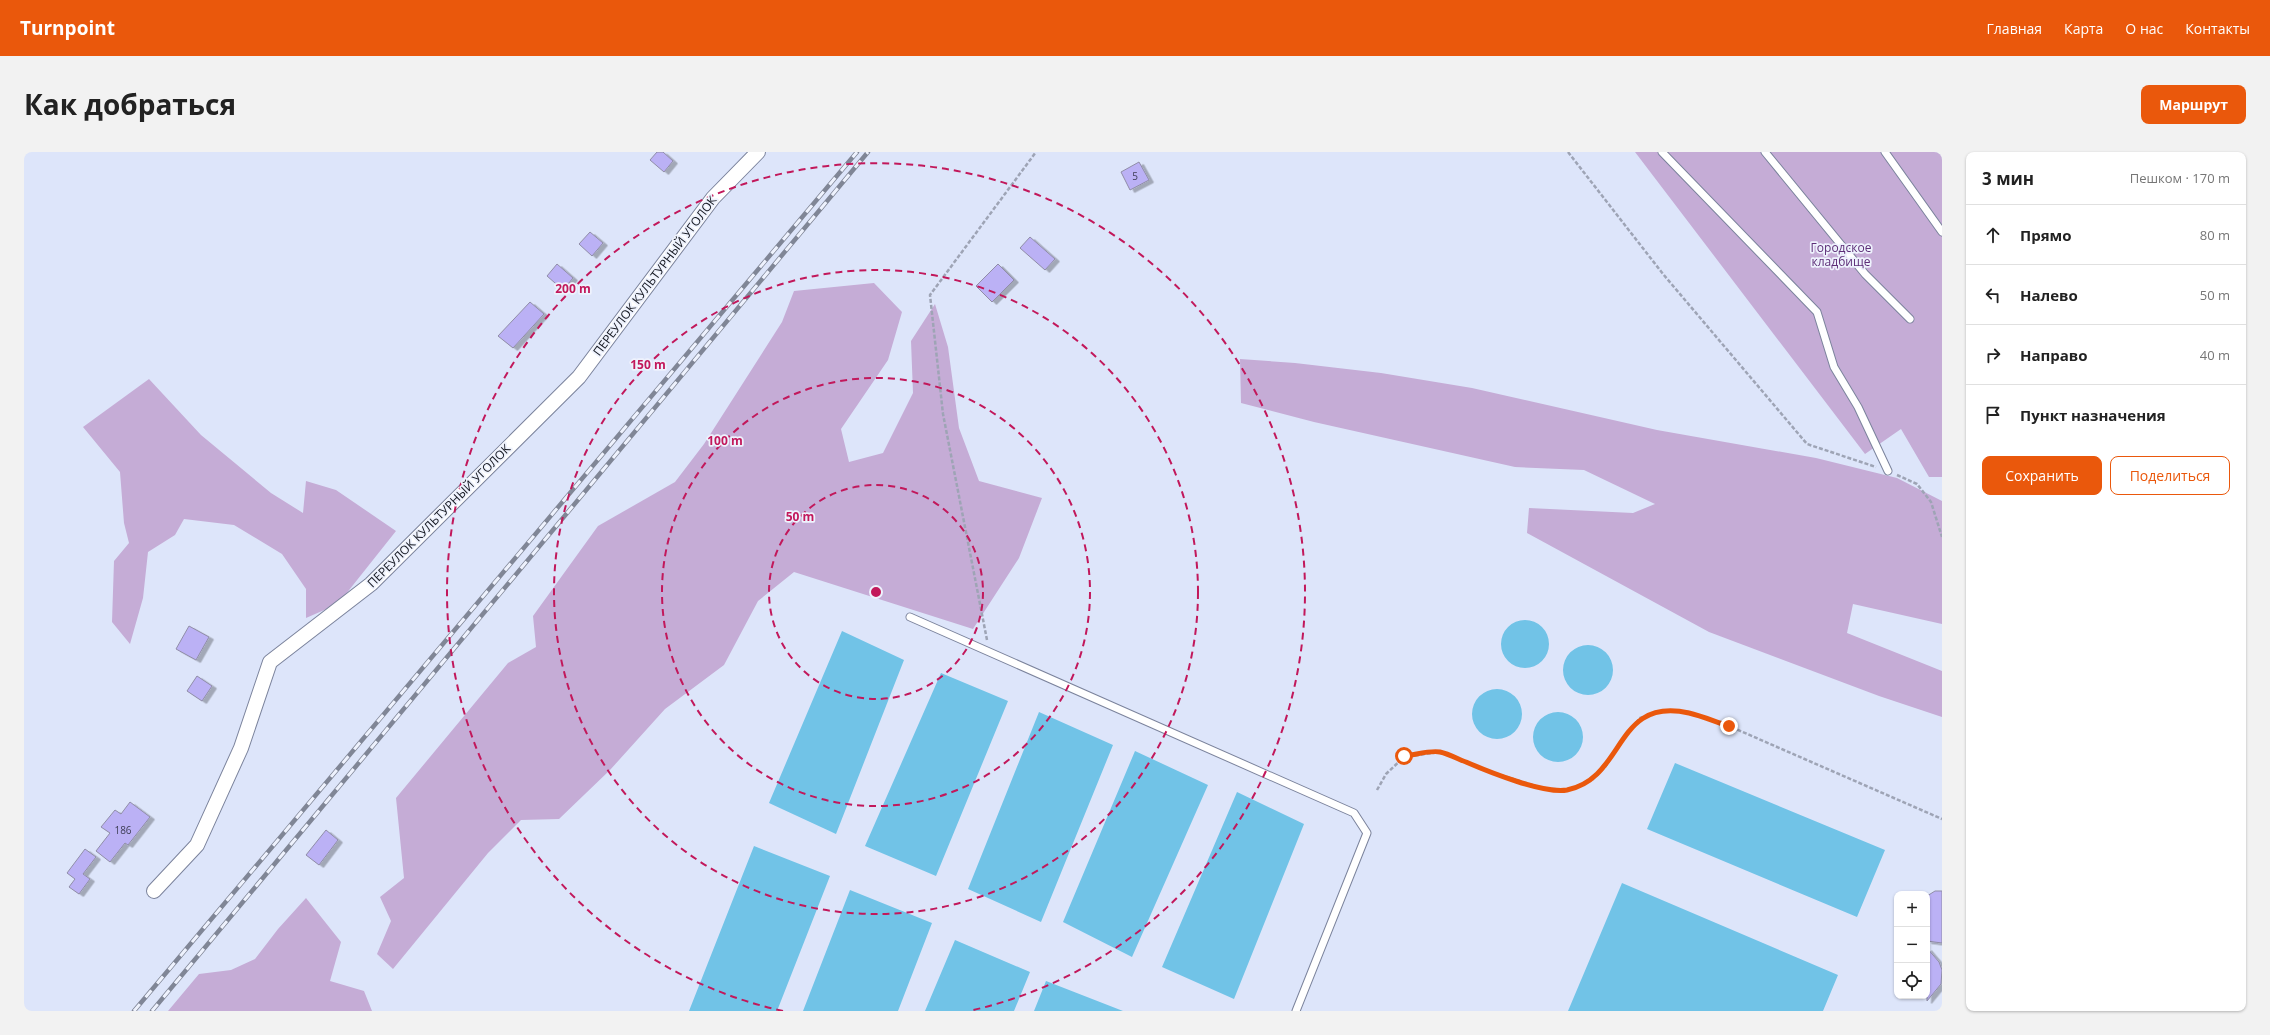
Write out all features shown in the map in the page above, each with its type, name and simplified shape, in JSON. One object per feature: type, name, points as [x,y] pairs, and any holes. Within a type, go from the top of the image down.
[{"type":"street","name":"ПЕРЕУЛОК КУЛЬТУРНЫЙ УГОЛОК","points":[[154,891],[197,845],[241,748],[270,662],[372,584],[579,377],[713,198],[758,152]]},
{"type":"lane","points":[[1662,152],[1817,312],[1834,367],[1858,407],[1888,471]]},
{"type":"lane","points":[[1765,152],[1865,274],[1910,319]]},
{"type":"lane","points":[[1885,152],[1942,232]]},
{"type":"lane","points":[[910,617],[1354,813],[1366,832],[1296,1011]]},
{"type":"path","points":[[990,652],[943,414],[930,295],[1036,152]]},
{"type":"path","points":[[1568,152],[1663,274],[1807,444],[1888,471],[1917,484],[1931,502],[1942,537]]},
{"type":"path","points":[[1377,790],[1386,774],[1404,756],[1440,752],[1488,771],[1542,788],[1567,790],[1592,780],[1605,767],[1628,731],[1640,718],[1662,711],[1688,712],[1729,726],[1942,819]]},
{"type":"green space","name":"Городское кладбище","points":[[1635,152],[1942,152],[1942,477],[1929,477],[1901,429],[1865,454]]},
{"type":"green space","points":[[874,283],[902,312],[888,360],[841,429],[849,462],[883,453],[913,393],[911,341],[935,304],[948,347],[959,428],[979,481],[1042,498],[1019,558],[973,629],[794,572],[758,601],[724,665],[665,709],[610,770],[559,819],[521,820],[488,853],[393,969],[377,954],[391,921],[380,897],[404,878],[396,798],[508,663],[536,647],[533,616],[598,526],[675,482],[704,444],[782,322],[794,291]]},
{"type":"green space","points":[[1240,359],[1295,363],[1381,373],[1472,388],[1657,430],[1816,458],[1897,478],[1942,501],[1942,624],[1853,604],[1847,633],[1942,671],[1942,717],[1879,696],[1709,632],[1527,533],[1529,508],[1633,513],[1655,504],[1584,470],[1515,467],[1314,422],[1241,403]]},
{"type":"green space","points":[[149,379],[201,435],[271,493],[303,513],[306,481],[336,490],[396,531],[338,604],[306,618],[306,589],[282,554],[234,525],[184,519],[175,535],[148,552],[143,598],[130,644],[112,622],[114,561],[129,543],[124,523],[120,472],[83,427]]},
{"type":"green space","points":[[306,898],[341,942],[330,981],[364,991],[372,1011],[168,1011],[199,974],[231,970],[255,959],[278,929]]},
{"type":"water","points":[[1520,620],[1530,620],[1542,627],[1549,639],[1549,649],[1542,661],[1530,668],[1520,668],[1512,664],[1505,657],[1501,649],[1501,639],[1505,631],[1512,624]]},
{"type":"water","points":[[842,631],[904,660],[836,834],[769,803]]},
{"type":"water","points":[[1583,645],[1593,645],[1606,652],[1613,665],[1613,675],[1606,688],[1593,695],[1583,695],[1574,691],[1567,684],[1563,675],[1563,665],[1567,656],[1574,649]]},
{"type":"water","points":[[941,673],[1008,701],[936,876],[865,846]]},
{"type":"water","points":[[1492,689],[1502,689],[1515,696],[1522,709],[1522,719],[1515,732],[1502,739],[1492,739],[1483,735],[1476,728],[1472,719],[1472,709],[1476,700],[1483,693]]},
{"type":"water","points":[[1039,712],[1113,745],[1041,922],[968,889]]},
{"type":"water","points":[[1553,712],[1563,712],[1576,719],[1583,732],[1583,742],[1576,755],[1563,762],[1553,762],[1544,758],[1537,751],[1533,742],[1533,732],[1537,723],[1544,716]]},
{"type":"water","points":[[1135,751],[1208,785],[1132,957],[1063,922]]},
{"type":"water","points":[[1675,763],[1885,850],[1857,917],[1647,829]]},
{"type":"water","points":[[1237,792],[1304,824],[1234,999],[1162,967]]},
{"type":"water","points":[[754,846],[830,876],[777,1011],[689,1011]]},
{"type":"water","points":[[1622,883],[1838,975],[1823,1011],[1568,1011]]},
{"type":"water","points":[[850,890],[932,923],[898,1011],[803,1011]]},
{"type":"water","points":[[955,940],[1030,972],[1014,1011],[925,1011]]},
{"type":"water","points":[[1046,981],[1123,1011],[1034,1011]]},
{"type":"building","points":[[657,152],[663,152],[673,161],[664,172],[650,160]]},
{"type":"building","points":[[1139,162],[1149,180],[1130,190],[1121,172]]},
{"type":"building","points":[[590,232],[603,243],[592,256],[579,244]]},
{"type":"building","points":[[1030,237],[1055,259],[1045,270],[1020,248]]},
{"type":"building","points":[[557,264],[573,278],[563,290],[547,276]]},
{"type":"building","points":[[998,264],[1014,280],[992,302],[976,286]]},
{"type":"building","points":[[530,302],[544,314],[513,348],[498,336]]},
{"type":"building","points":[[189,626],[209,637],[196,660],[176,649]]},
{"type":"building","points":[[197,676],[212,686],[202,701],[187,691]]},
{"type":"building","points":[[130,802],[150,817],[128,845],[125,843],[110,862],[96,851],[110,833],[101,827],[115,810],[121,814]]},
{"type":"building","points":[[326,830],[338,840],[319,865],[306,855]]},
{"type":"building","points":[[85,849],[96,857],[83,874],[90,879],[79,894],[69,887],[75,879],[67,873]]},
{"type":"building","points":[[1935,891],[1942,891],[1942,943],[1930,941],[1930,894]]},
{"type":"building","points":[[1930,952],[1939,962],[1942,970],[1941,984],[1930,997]]},
{"type":"railway","points":[[134,1011],[857,152]]},
{"type":"railway","points":[[152,1011],[868,152]]},
{"type":"route","points":[[1404,756],[1440,752],[1488,771],[1542,788],[1567,790],[1592,780],[1605,767],[1628,731],[1640,718],[1662,711],[1688,712],[1729,726]]}]
